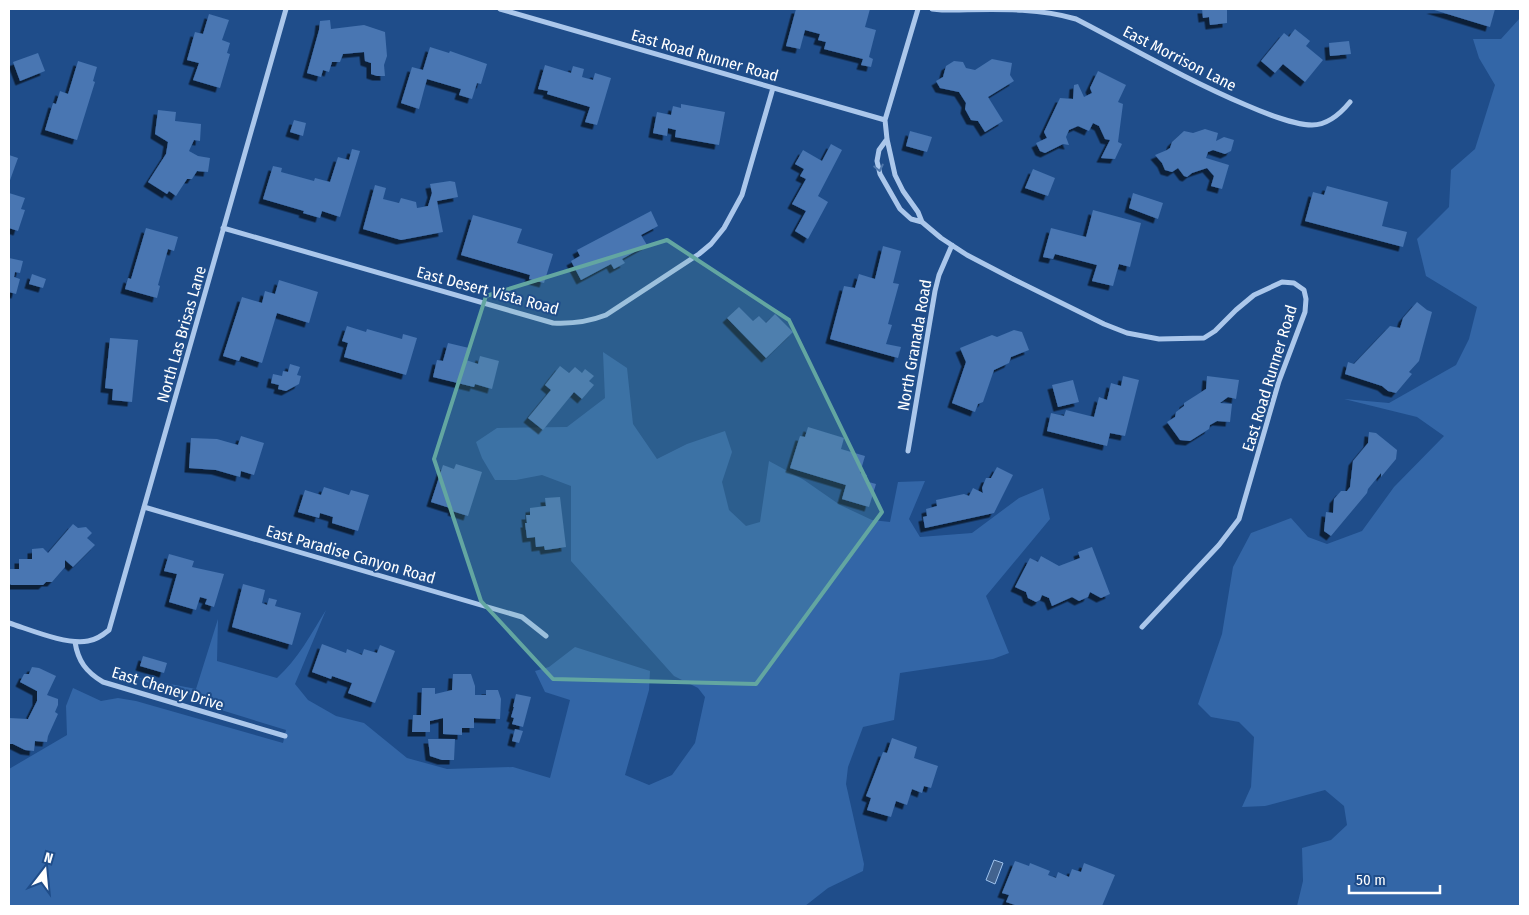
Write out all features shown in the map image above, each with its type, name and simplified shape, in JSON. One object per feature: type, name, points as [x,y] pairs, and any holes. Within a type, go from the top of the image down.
[{"type":"street","name":"North Las Brisas Lane","points":[[75,642],[90,641],[102,636],[108,630],[286,9]]},
{"type":"street","name":"East Road Runner Road","points":[[500,9],[885,120],[895,175],[903,191],[918,212],[922,222]]},
{"type":"street","points":[[885,120],[918,9]]},
{"type":"street","name":"East Morrison Lane","points":[[932,9],[1031,11],[1058,14],[1076,19],[1203,87],[1265,113],[1288,120],[1312,125],[1330,120],[1341,113],[1350,102]]},
{"type":"street","name":"East Desert Vista Road","points":[[223,228],[553,323],[591,321],[606,315],[699,254],[711,244],[724,228],[742,196],[774,88]]},
{"type":"street","name":"East Road Runner Road","points":[[887,139],[879,150],[877,160],[880,174],[900,209],[911,219],[922,222],[952,245],[1011,278],[1104,324],[1127,333],[1159,339],[1204,338],[1215,331],[1254,295],[1282,282],[1294,283],[1304,290],[1306,299],[1305,312],[1279,381],[1238,519],[1219,545],[1142,627]]},
{"type":"street","name":"North Granada Road","points":[[908,451],[935,291],[939,275],[952,245]]},
{"type":"street","name":"East Paradise Canyon Road","points":[[144,507],[522,617],[546,636]]},
{"type":"street","points":[[9,623],[75,642]]},
{"type":"street","name":"East Cheney Drive","points":[[75,642],[77,654],[82,665],[93,677],[103,682],[285,736]]},
{"type":"highlighted area","points":[[667,240],[789,320],[882,512],[756,684],[553,679],[481,601],[434,459],[486,296]]},
{"type":"shaded area","points":[[1520,18],[1520,906],[1297,906],[1303,881],[1302,848],[1331,840],[1347,825],[1344,806],[1325,790],[1265,806],[1242,807],[1251,787],[1254,737],[1239,722],[1211,717],[1198,704],[1222,634],[1233,567],[1251,533],[1291,518],[1308,537],[1327,544],[1362,531],[1394,487],[1444,436],[1417,417],[1344,399],[1389,403],[1456,365],[1469,339],[1477,307],[1426,276],[1417,239],[1449,207],[1451,170],[1475,149],[1495,85],[1479,58],[1473,39],[1501,39]]},
{"type":"shaded area","points":[[603,352],[627,368],[633,424],[657,459],[687,444],[725,431],[732,452],[722,482],[729,510],[746,526],[760,522],[769,461],[804,480],[840,505],[872,520],[890,522],[898,482],[925,481],[909,519],[920,537],[972,533],[1019,498],[1043,488],[1050,519],[986,596],[1009,653],[993,659],[900,673],[894,720],[863,727],[848,767],[846,784],[864,864],[863,871],[828,888],[805,906],[9,906],[9,769],[67,735],[66,706],[73,688],[101,701],[118,698],[136,701],[283,743],[286,730],[192,701],[193,695],[163,688],[134,677],[196,689],[218,619],[217,661],[277,678],[298,654],[326,610],[295,684],[308,700],[336,716],[364,723],[407,758],[447,769],[513,767],[550,778],[570,700],[545,692],[535,671],[549,667],[575,647],[650,671],[649,690],[625,775],[649,785],[672,775],[695,743],[705,697],[698,688],[674,676],[571,561],[571,486],[542,475],[516,480],[495,480],[482,458],[476,442],[497,428],[567,427],[605,398]]},
{"type":"shaded area","points":[[994,860],[1003,863],[995,884],[986,880]]},
{"type":"building","points":[[796,9],[870,9],[865,27],[876,30],[869,57],[873,59],[871,67],[861,65],[863,59],[824,49],[826,42],[818,40],[820,34],[805,30],[800,49],[786,46]]},
{"type":"building","points":[[1202,9],[1227,9],[1227,23],[1210,25],[1209,17],[1203,18]]},
{"type":"building","points":[[1431,9],[1495,9],[1490,27]]},
{"type":"building","points":[[209,14],[229,20],[222,40],[230,43],[227,53],[230,54],[220,88],[193,80],[199,63],[187,60],[195,32],[203,34]]},
{"type":"building","points":[[330,20],[331,29],[364,25],[385,32],[387,56],[384,65],[385,76],[371,74],[371,63],[365,61],[364,52],[343,54],[340,62],[332,62],[329,72],[323,70],[321,77],[307,73],[320,21]]},
{"type":"building","points":[[1295,29],[1310,41],[1306,46],[1323,60],[1305,82],[1283,64],[1275,73],[1261,61],[1284,33],[1289,37]]},
{"type":"building","points":[[1349,41],[1351,54],[1330,56],[1329,43]]},
{"type":"building","points":[[430,47],[449,53],[450,51],[487,64],[481,84],[477,83],[472,99],[459,95],[461,89],[427,79],[419,109],[401,103],[412,67],[423,70]]},
{"type":"building","points":[[38,53],[45,71],[20,81],[13,62]]},
{"type":"building","points":[[992,59],[1012,63],[1010,75],[1014,81],[988,97],[1003,121],[985,132],[978,121],[971,120],[965,109],[966,103],[959,92],[940,88],[936,81],[943,77],[946,66],[954,61],[963,62],[966,68],[975,70]]},
{"type":"building","points":[[78,61],[97,67],[93,81],[95,82],[77,140],[45,130],[53,103],[56,104],[60,91],[68,94]]},
{"type":"building","points":[[545,65],[571,73],[573,66],[584,69],[582,77],[593,80],[595,73],[611,78],[597,125],[585,122],[590,107],[547,94],[548,91],[538,89]]},
{"type":"building","points":[[1098,71],[1126,85],[1118,102],[1123,104],[1118,142],[1122,144],[1115,159],[1101,158],[1110,140],[1105,139],[1099,126],[1093,123],[1089,131],[1078,126],[1069,130],[1066,137],[1069,145],[1063,144],[1045,153],[1040,151],[1036,143],[1047,138],[1044,132],[1060,98],[1073,99],[1074,85],[1078,84],[1084,97],[1092,93],[1090,88]]},
{"type":"building","points":[[681,104],[725,112],[719,145],[675,137],[676,130],[668,128],[667,136],[653,133],[657,112],[671,115],[673,106],[681,108]]},
{"type":"building","points":[[158,110],[176,112],[175,121],[201,124],[200,141],[194,140],[189,151],[198,156],[210,158],[208,172],[197,171],[192,179],[187,179],[176,196],[169,191],[167,194],[148,182],[166,154],[168,142],[155,134]]},
{"type":"building","points":[[294,120],[306,123],[303,136],[290,132]]},
{"type":"building","points":[[1205,129],[1218,133],[1216,141],[1224,137],[1234,140],[1231,151],[1225,154],[1213,150],[1208,152],[1206,158],[1229,165],[1222,189],[1211,186],[1214,176],[1207,168],[1192,173],[1187,177],[1178,168],[1172,172],[1165,170],[1155,155],[1170,148],[1172,142],[1184,131],[1193,133]]},
{"type":"building","points":[[910,131],[932,137],[927,152],[906,146]]},
{"type":"building","points":[[831,144],[842,150],[818,196],[828,202],[808,239],[795,231],[806,211],[792,204],[806,179],[800,176],[804,169],[795,164],[803,150],[822,161]]},
{"type":"building","points":[[352,149],[360,151],[340,217],[322,211],[320,218],[303,213],[304,211],[263,199],[273,166],[282,168],[281,172],[314,181],[315,178],[330,182],[338,157],[349,160]]},
{"type":"building","points":[[9,155],[18,158],[9,183]]},
{"type":"building","points":[[1033,169],[1055,178],[1048,196],[1025,188]]},
{"type":"building","points":[[455,182],[458,197],[437,201],[443,232],[401,240],[363,229],[375,185],[386,188],[383,199],[399,203],[401,198],[416,202],[417,208],[428,206],[432,193],[430,184]]},
{"type":"building","points":[[1327,186],[1388,202],[1382,226],[1407,232],[1403,247],[1305,221],[1313,192],[1324,195]]},
{"type":"building","points":[[9,193],[25,198],[21,209],[25,210],[18,231],[9,228]]},
{"type":"building","points":[[1133,193],[1163,203],[1158,219],[1129,208]]},
{"type":"building","points":[[1093,210],[1141,223],[1130,267],[1119,264],[1113,286],[1092,281],[1097,265],[1055,254],[1053,259],[1043,257],[1051,228],[1086,237]]},
{"type":"building","points":[[651,211],[658,226],[641,235],[647,245],[622,259],[625,263],[614,269],[611,264],[581,280],[571,261],[580,256],[577,250]]},
{"type":"building","points":[[473,215],[522,229],[517,243],[553,254],[544,283],[529,279],[530,275],[461,255]]},
{"type":"building","points":[[146,228],[178,237],[174,251],[168,249],[158,285],[160,286],[157,298],[125,289],[128,278],[131,279]]},
{"type":"building","points":[[883,246],[901,251],[893,283],[899,284],[888,324],[892,325],[886,344],[901,347],[898,358],[830,339],[844,286],[855,288],[859,274],[875,279]]},
{"type":"building","points":[[9,258],[23,261],[20,273],[15,272],[14,277],[20,279],[16,294],[9,292]]},
{"type":"building","points":[[32,274],[46,279],[43,288],[29,284]]},
{"type":"building","points":[[279,280],[318,292],[309,323],[277,313],[262,363],[241,356],[239,361],[223,356],[242,297],[262,303],[265,291],[275,294]]},
{"type":"building","points":[[1417,302],[1432,312],[1419,361],[1409,372],[1412,374],[1396,393],[1388,391],[1382,386],[1345,374],[1348,362],[1354,364],[1390,326],[1400,328],[1403,318]]},
{"type":"building","points":[[739,307],[753,321],[759,316],[766,323],[775,314],[793,332],[766,358],[727,318]]},
{"type":"building","points":[[347,326],[366,332],[367,329],[402,339],[403,334],[417,338],[406,375],[344,357],[348,343],[342,341]]},
{"type":"building","points":[[1014,330],[1022,332],[1029,350],[1011,357],[1009,363],[994,370],[983,402],[978,404],[975,412],[952,403],[966,362],[960,348],[992,335],[997,337]]},
{"type":"building","points":[[110,338],[138,340],[132,402],[112,400],[113,389],[105,388]]},
{"type":"building","points":[[448,343],[469,348],[466,360],[478,364],[480,356],[499,361],[492,389],[475,384],[474,387],[433,377],[437,360],[443,361]]},
{"type":"building","points":[[290,364],[300,367],[297,375],[301,376],[299,384],[286,391],[278,389],[279,385],[271,383],[273,374],[282,376],[283,371],[288,372]]},
{"type":"building","points":[[560,366],[569,373],[575,367],[582,373],[585,369],[594,376],[589,381],[594,385],[582,399],[574,392],[543,430],[528,418],[551,390],[545,385]]},
{"type":"building","points":[[1123,376],[1139,380],[1125,436],[1110,433],[1107,446],[1047,431],[1051,413],[1064,416],[1066,410],[1094,417],[1099,397],[1107,400],[1111,383],[1121,386]]},
{"type":"building","points":[[1207,376],[1239,380],[1236,399],[1228,397],[1220,403],[1232,404],[1230,422],[1217,421],[1210,425],[1209,429],[1190,441],[1180,440],[1167,422],[1175,417],[1176,412],[1184,406],[1184,403],[1206,389]]},
{"type":"building","points":[[1073,380],[1079,402],[1058,407],[1052,385]]},
{"type":"building","points":[[808,427],[844,438],[841,449],[865,456],[860,473],[867,475],[865,481],[876,484],[869,507],[842,499],[846,485],[790,468],[800,436],[805,437]]},
{"type":"building","points":[[1369,432],[1376,433],[1397,450],[1396,459],[1381,477],[1381,473],[1331,536],[1324,531],[1326,512],[1333,513],[1334,499],[1341,491],[1347,491],[1350,487],[1353,461],[1368,443]]},
{"type":"building","points":[[241,436],[264,443],[254,475],[241,471],[240,477],[216,470],[189,468],[191,438],[217,439],[238,445]]},
{"type":"building","points":[[456,464],[482,472],[468,516],[431,502],[443,465],[454,469]]},
{"type":"building","points":[[997,467],[1013,475],[994,513],[925,528],[923,517],[927,516],[926,509],[937,506],[936,500],[964,494],[969,496],[973,488],[983,493],[982,488],[986,478],[991,478]]},
{"type":"building","points":[[324,487],[349,495],[351,490],[369,495],[358,531],[332,523],[333,517],[320,513],[319,518],[298,512],[305,490],[321,495]]},
{"type":"building","points":[[560,497],[566,547],[545,550],[544,546],[536,547],[535,537],[527,538],[526,515],[530,515],[530,508],[546,506],[545,498]]},
{"type":"building","points":[[73,524],[78,528],[86,527],[92,533],[87,538],[95,545],[73,567],[65,560],[65,567],[52,582],[46,582],[43,585],[11,585],[9,583],[9,569],[19,569],[19,559],[32,559],[32,549],[43,548],[48,553]]},
{"type":"building","points":[[1092,547],[1110,594],[1101,598],[1090,592],[1088,597],[1079,601],[1072,597],[1052,606],[1049,598],[1042,595],[1040,600],[1036,602],[1028,598],[1026,592],[1015,587],[1030,558],[1038,562],[1041,556],[1059,566],[1080,558],[1078,552]]},
{"type":"building","points":[[169,554],[194,561],[192,567],[224,574],[214,607],[205,604],[207,599],[200,597],[196,610],[169,602],[177,574],[164,571]]},
{"type":"building","points":[[243,584],[265,590],[262,603],[267,605],[269,598],[277,600],[275,606],[301,613],[292,645],[232,627]]},
{"type":"building","points":[[322,644],[346,653],[347,649],[362,655],[364,649],[377,653],[380,645],[395,651],[375,703],[348,693],[352,683],[332,676],[331,679],[312,672]]},
{"type":"building","points":[[143,656],[167,663],[164,673],[140,666]]},
{"type":"building","points":[[32,667],[39,668],[56,676],[47,695],[58,699],[55,712],[58,714],[47,742],[35,741],[34,751],[9,744],[9,718],[28,719],[37,701],[37,691],[20,682],[24,674],[29,674]]},
{"type":"building","points":[[453,674],[471,674],[475,686],[475,695],[486,695],[486,690],[498,690],[501,699],[500,719],[474,718],[474,728],[462,728],[462,735],[443,734],[443,718],[430,721],[430,732],[412,732],[413,715],[421,715],[422,688],[435,688],[435,694],[452,690]]},
{"type":"building","points":[[516,694],[531,697],[523,727],[512,724],[514,718],[511,717]]},
{"type":"building","points":[[515,729],[523,731],[519,743],[512,741]]},
{"type":"building","points":[[892,738],[917,747],[914,758],[938,766],[931,788],[924,786],[922,793],[912,789],[907,805],[896,801],[891,817],[867,810],[871,798],[866,796],[883,752],[887,753]]},
{"type":"building","points":[[428,739],[455,739],[454,760],[442,760],[430,756]]},
{"type":"building","points":[[1015,861],[1029,866],[1030,863],[1050,871],[1048,875],[1056,878],[1058,872],[1069,877],[1072,869],[1081,872],[1084,863],[1115,875],[1102,906],[1018,906],[1006,902],[1009,895],[1002,893]]}]
